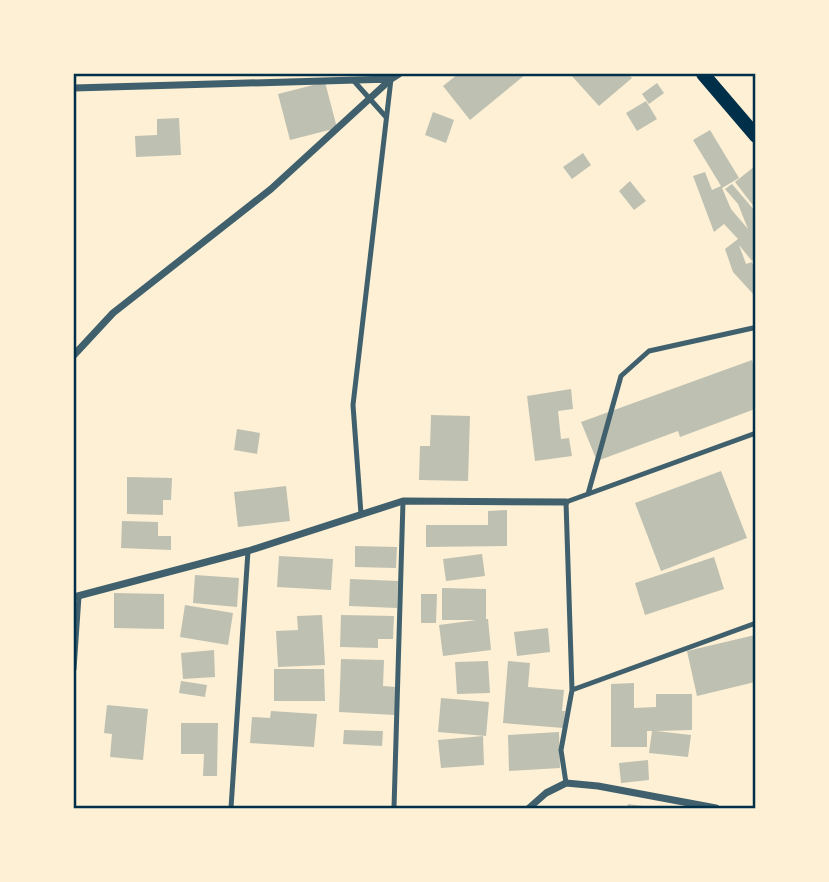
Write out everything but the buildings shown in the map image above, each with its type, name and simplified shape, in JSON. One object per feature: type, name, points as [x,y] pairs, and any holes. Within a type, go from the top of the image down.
[{"type":"main road","points":[[703,74],[755,136]]},
{"type":"street","points":[[74,355],[113,313],[271,189],[399,74]]},
{"type":"street","points":[[74,88],[391,79]]},
{"type":"street","points":[[76,596],[248,551],[403,501],[566,502]]},
{"type":"street","points":[[529,808],[546,793],[566,783],[598,786],[716,808]]},
{"type":"lane","points":[[361,514],[352,405],[391,79]]},
{"type":"lane","points":[[353,80],[386,118]]},
{"type":"lane","points":[[587,494],[621,376],[649,351],[753,328]]},
{"type":"lane","points":[[566,783],[561,750],[572,690],[566,502],[755,433]]},
{"type":"lane","points":[[394,808],[403,501]]},
{"type":"lane","points":[[231,808],[248,551]]},
{"type":"lane","points":[[74,668],[76,596]]},
{"type":"lane","points":[[572,690],[755,623]]}]
